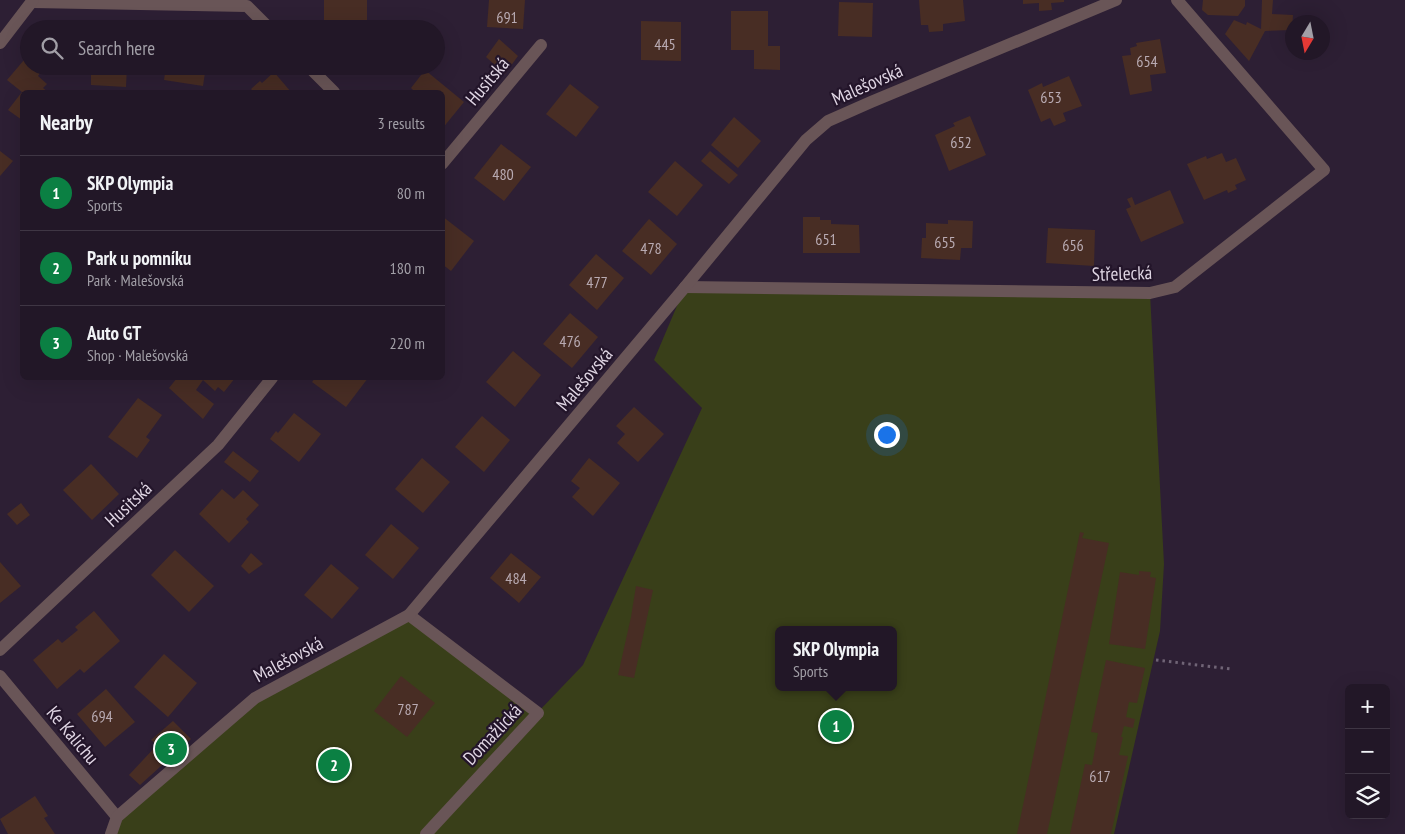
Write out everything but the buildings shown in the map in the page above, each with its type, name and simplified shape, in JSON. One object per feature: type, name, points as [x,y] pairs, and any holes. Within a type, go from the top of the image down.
[{"type":"street","name":"Malešovská","points":[[111,834],[117,817],[255,698],[409,615],[686,288],[806,140],[828,122],[871,102],[1116,0]]},
{"type":"street","name":"Střelecká","points":[[686,288],[1150,293],[1175,287],[1324,170],[1176,0]]},
{"type":"street","points":[[0,43],[33,1],[247,6],[261,20]]},
{"type":"street","name":"Husitská","points":[[445,160],[541,45]]},
{"type":"street","points":[[317,75],[332,90]]},
{"type":"street","name":"Husitská","points":[[0,650],[218,444],[270,380]]},
{"type":"street","name":"Domažlická","points":[[409,615],[538,713],[426,834]]},
{"type":"street","name":"Ke Kalichu","points":[[0,676],[117,817]]},
{"type":"path","points":[[1156,660],[1232,669]]},
{"type":"green space","points":[[685,287],[1150,293],[1164,564],[1160,631],[1114,834],[111,834],[117,817],[255,698],[409,615],[538,712],[583,665],[702,408],[654,360]]},
{"type":"place","name":"SKP Olympia","points":[[836,726]]},
{"type":"place","name":"Auto GT","points":[[171,749]]},
{"type":"place","name":"Park u pomníku","points":[[334,765]]}]
